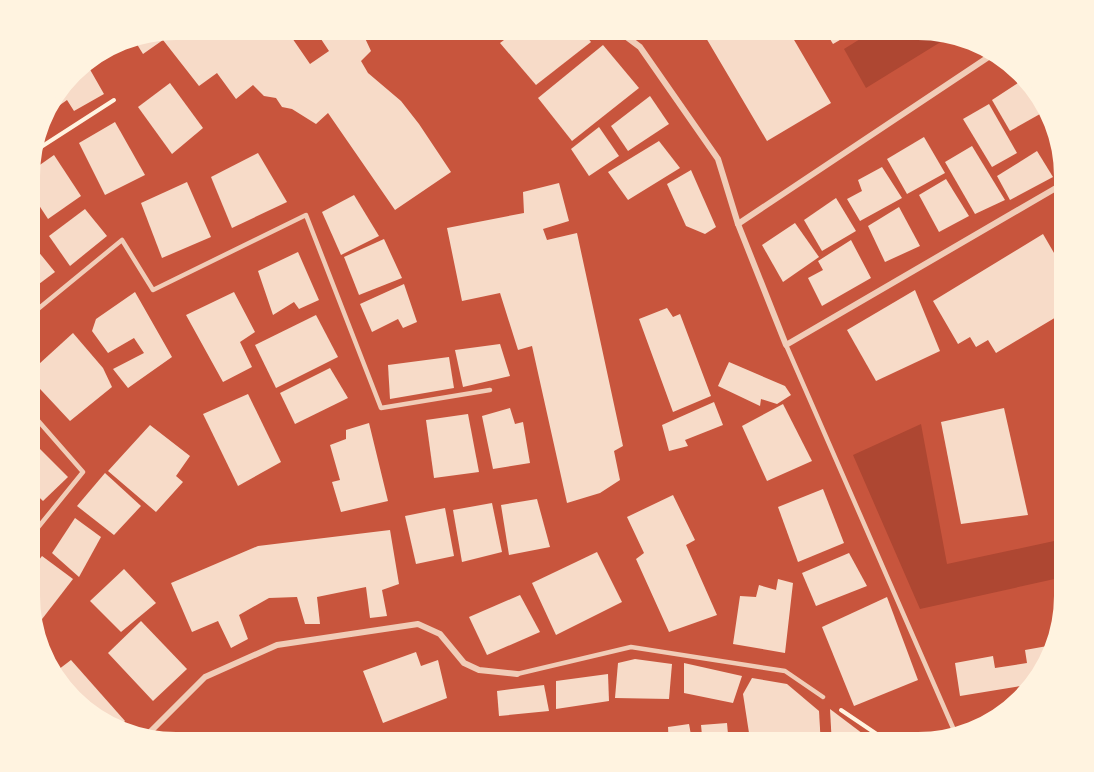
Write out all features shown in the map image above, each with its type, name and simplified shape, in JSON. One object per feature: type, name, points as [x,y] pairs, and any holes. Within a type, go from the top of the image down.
[{"type":"street","points":[[625,36],[640,47],[718,159],[738,224],[786,345],[1058,187]]},
{"type":"street","points":[[738,224],[990,56]]},
{"type":"street","points":[[149,733],[205,676],[277,645],[418,624],[440,634],[464,663],[479,670],[517,674]]},
{"type":"lane","points":[[36,311],[122,240],[153,290],[306,215],[381,408],[490,390]]},
{"type":"lane","points":[[786,345],[954,731]]},
{"type":"lane","points":[[36,418],[82,472],[36,531]]},
{"type":"lane","points":[[517,674],[631,647],[785,670],[823,698]]},
{"type":"path","points":[[39,148],[114,100]]},
{"type":"path","points":[[823,698],[880,736]]},
{"type":"shaded area","points":[[865,36],[927,36],[945,39],[866,88],[844,49]]},
{"type":"shaded area","points":[[921,424],[947,564],[1058,540],[1058,578],[920,609],[853,455]]},
{"type":"building","points":[[291,36],[310,64],[329,51],[319,36],[364,36],[371,51],[361,61],[368,73],[401,101],[451,172],[395,210],[328,113],[316,124],[292,109],[282,107],[276,98],[264,96],[253,85],[236,99],[217,73],[199,86],[163,40],[143,54],[136,42],[158,37]]},
{"type":"building","points":[[509,36],[586,36],[591,42],[536,85],[500,43]]},
{"type":"building","points":[[705,36],[792,36],[831,103],[767,141]]},
{"type":"building","points":[[828,36],[847,36],[833,44]]},
{"type":"building","points":[[603,45],[639,88],[572,141],[538,98]]},
{"type":"building","points":[[89,67],[104,94],[74,111],[67,100],[53,110],[71,84]]},
{"type":"building","points":[[1021,81],[1040,114],[1010,131],[992,100]]},
{"type":"building","points":[[170,83],[203,128],[172,154],[138,107]]},
{"type":"building","points":[[650,96],[669,124],[628,151],[611,126]]},
{"type":"building","points":[[989,104],[1017,153],[992,167],[963,119]]},
{"type":"building","points":[[115,122],[145,175],[105,195],[79,143]]},
{"type":"building","points":[[599,127],[619,156],[589,176],[571,149]]},
{"type":"building","points":[[924,137],[945,173],[907,194],[887,159]]},
{"type":"building","points":[[659,141],[680,168],[628,200],[608,172]]},
{"type":"building","points":[[972,146],[1005,200],[975,214],[945,162]]},
{"type":"building","points":[[1037,151],[1053,177],[1010,200],[997,176]]},
{"type":"building","points":[[258,153],[287,202],[232,228],[211,177]]},
{"type":"building","points":[[54,155],[81,196],[48,219],[36,201],[36,167]]},
{"type":"building","points":[[882,167],[902,198],[860,221],[847,199],[862,191],[858,180]]},
{"type":"building","points":[[691,170],[716,227],[705,234],[686,226],[667,184]]},
{"type":"building","points":[[946,179],[969,216],[939,232],[919,195]]},
{"type":"building","points":[[187,182],[211,237],[162,258],[141,203]]},
{"type":"building","points":[[559,183],[569,221],[543,229],[547,240],[577,233],[623,446],[614,451],[620,480],[600,493],[567,503],[532,346],[518,350],[500,293],[462,301],[447,228],[524,213],[523,192]]},
{"type":"building","points":[[354,195],[379,236],[341,255],[322,212]]},
{"type":"building","points":[[836,198],[856,231],[822,251],[804,220]]},
{"type":"building","points":[[899,207],[920,246],[885,262],[868,226]]},
{"type":"building","points":[[85,209],[107,236],[70,266],[49,236]]},
{"type":"building","points":[[795,223],[819,257],[783,282],[762,245]]},
{"type":"building","points":[[1043,234],[1058,260],[1058,316],[996,353],[988,340],[976,347],[970,337],[958,344],[933,301]]},
{"type":"building","points":[[384,239],[402,278],[359,295],[344,257]]},
{"type":"building","points":[[851,240],[871,278],[822,306],[808,278],[823,270],[818,261]]},
{"type":"building","points":[[36,251],[55,272],[36,286]]},
{"type":"building","points":[[298,252],[319,300],[299,309],[294,302],[273,315],[258,271]]},
{"type":"building","points":[[404,284],[417,322],[403,328],[398,319],[372,332],[360,304]]},
{"type":"building","points":[[915,290],[940,351],[876,381],[847,330]]},
{"type":"building","points":[[135,292],[172,357],[128,388],[113,369],[144,353],[134,338],[108,353],[92,331],[96,319]]},
{"type":"building","points":[[234,292],[255,332],[240,342],[252,367],[223,382],[186,315]]},
{"type":"building","points":[[667,308],[673,317],[680,314],[711,396],[673,412],[639,319]]},
{"type":"building","points":[[316,315],[338,357],[276,388],[255,345]]},
{"type":"building","points":[[73,333],[103,368],[112,387],[70,421],[36,385],[36,367]]},
{"type":"building","points":[[500,344],[510,376],[463,387],[455,350]]},
{"type":"building","points":[[449,357],[454,388],[390,399],[388,365]]},
{"type":"building","points":[[729,362],[785,386],[791,395],[777,404],[761,399],[760,406],[718,386]]},
{"type":"building","points":[[330,368],[348,398],[295,424],[280,393]]},
{"type":"building","points":[[248,394],[281,462],[238,486],[203,414]]},
{"type":"building","points":[[714,402],[723,425],[685,440],[688,446],[669,451],[662,425]]},
{"type":"building","points":[[783,404],[812,461],[767,481],[742,426]]},
{"type":"building","points":[[510,408],[515,424],[523,422],[530,463],[493,469],[482,416]]},
{"type":"building","points":[[1004,408],[1028,515],[961,524],[941,422]]},
{"type":"building","points":[[468,414],[479,472],[434,478],[426,420]]},
{"type":"building","points":[[369,423],[388,501],[341,512],[332,482],[340,480],[330,445],[346,439],[346,430]]},
{"type":"building","points":[[150,425],[190,456],[176,476],[183,482],[156,512],[108,471]]},
{"type":"building","points":[[40,449],[68,477],[43,501],[36,494],[36,453]]},
{"type":"building","points":[[105,473],[141,506],[114,535],[77,506]]},
{"type":"building","points":[[823,489],[844,543],[798,562],[778,507]]},
{"type":"building","points":[[673,495],[695,540],[686,545],[717,615],[669,632],[636,559],[644,553],[627,517]]},
{"type":"building","points":[[537,499],[550,547],[509,555],[501,505]]},
{"type":"building","points":[[492,503],[502,552],[462,562],[453,510]]},
{"type":"building","points":[[445,508],[454,556],[416,564],[405,516]]},
{"type":"building","points":[[75,518],[101,537],[79,577],[52,553]]},
{"type":"building","points":[[390,530],[399,584],[382,590],[387,616],[370,618],[366,587],[317,597],[320,624],[305,624],[297,597],[269,598],[239,615],[248,639],[231,648],[218,621],[192,632],[171,583],[258,546]]},
{"type":"building","points":[[597,552],[622,602],[556,635],[532,583]]},
{"type":"building","points":[[849,553],[867,586],[816,606],[802,573]]},
{"type":"building","points":[[42,556],[73,579],[39,623],[36,605],[36,564]]},
{"type":"building","points":[[124,569],[156,603],[121,632],[90,601]]},
{"type":"building","points":[[778,579],[793,583],[785,653],[733,644],[740,596],[756,597],[759,585],[776,590]]},
{"type":"building","points":[[520,595],[540,632],[487,655],[469,617]]},
{"type":"building","points":[[887,597],[918,680],[854,706],[822,627]]},
{"type":"building","points":[[141,621],[187,669],[153,701],[108,653]]},
{"type":"building","points":[[1049,646],[1039,666],[1025,685],[960,696],[955,663],[993,656],[995,668],[1027,663],[1025,650]]},
{"type":"building","points":[[416,652],[421,666],[438,660],[447,698],[383,723],[363,671]]},
{"type":"building","points":[[635,659],[672,664],[669,699],[615,698],[618,663]]},
{"type":"building","points":[[71,660],[125,721],[121,725],[114,722],[91,707],[77,695],[58,670]]},
{"type":"building","points":[[684,663],[742,676],[733,703],[684,693]]},
{"type":"building","points":[[608,674],[609,701],[556,709],[556,681]]},
{"type":"building","points":[[752,678],[787,684],[819,711],[820,736],[749,736],[743,694]]},
{"type":"building","points":[[544,685],[549,711],[499,716],[497,691]]},
{"type":"building","points":[[830,709],[866,736],[831,736]]},
{"type":"building","points":[[727,723],[728,736],[702,736],[701,725]]},
{"type":"building","points":[[689,724],[691,736],[668,736],[668,727]]},
{"type":"building","points":[[472,732],[473,736],[454,736]]}]
